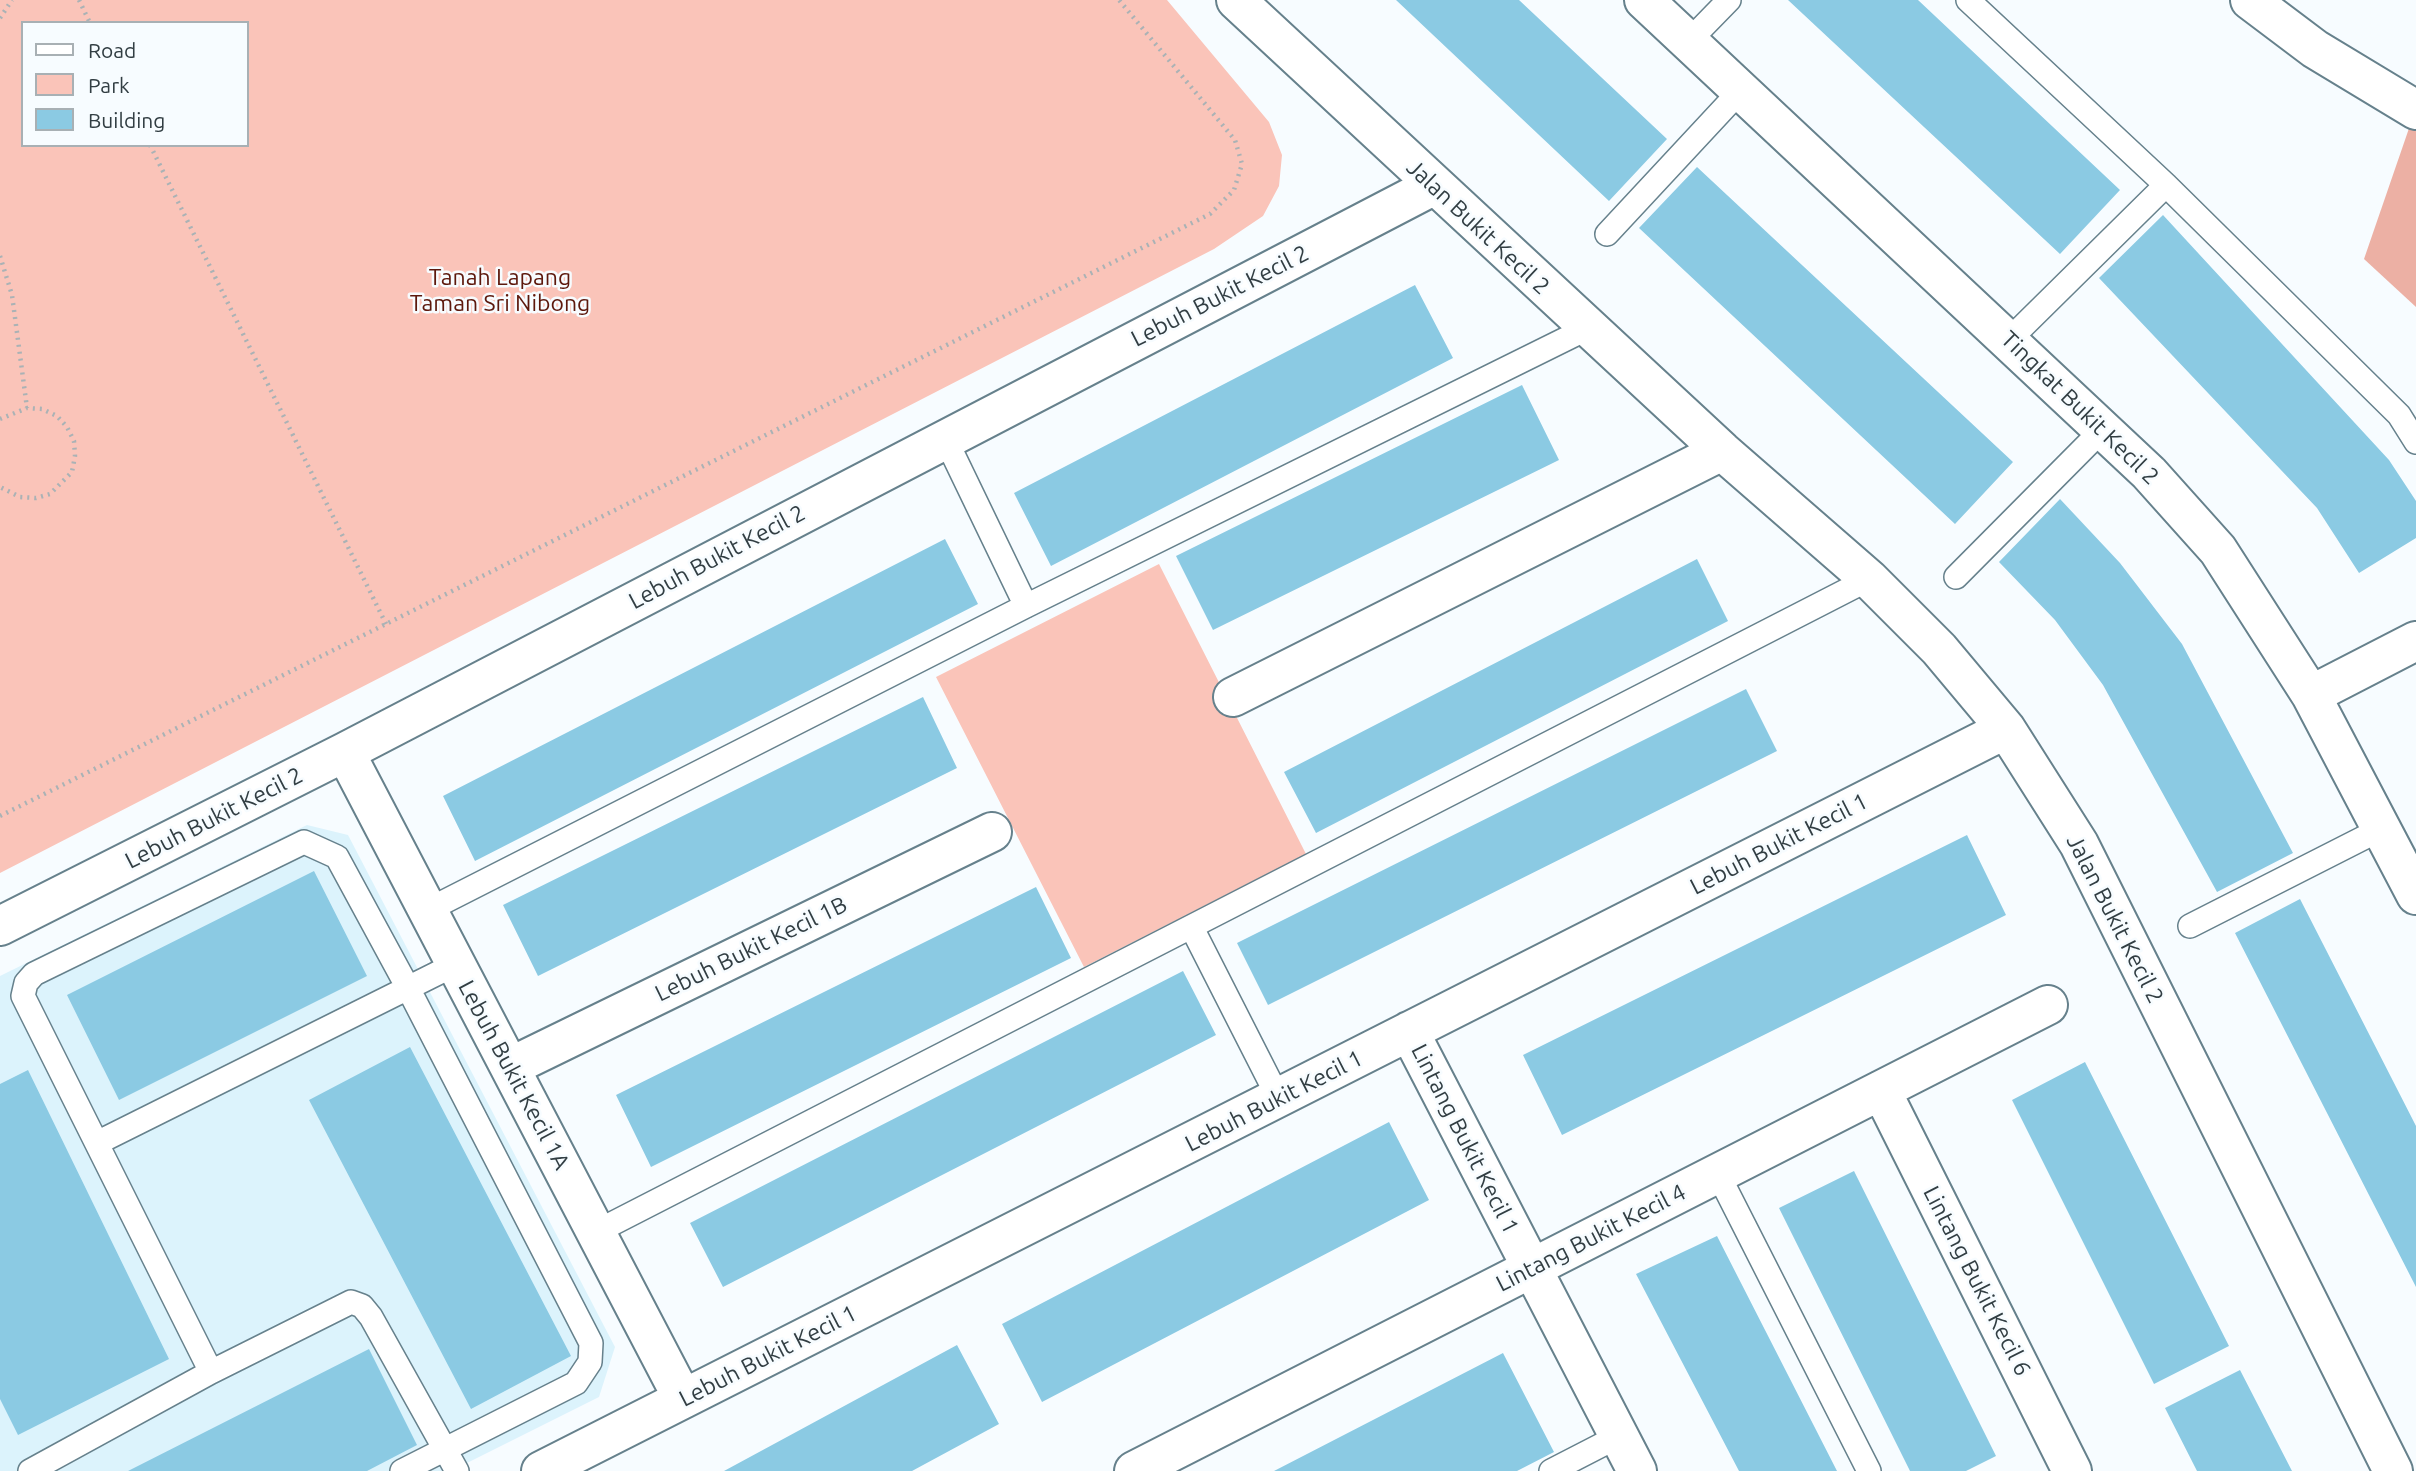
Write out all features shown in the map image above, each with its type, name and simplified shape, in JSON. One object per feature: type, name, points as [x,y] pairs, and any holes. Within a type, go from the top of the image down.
[{"type":"street","name":"Jalan Bukit Kecil 2","points":[[1236,0],[1433,186],[1722,451],[1868,579],[1939,649],[2006,729],[2079,844],[2393,1471]]},
{"type":"street","name":"Tingkat Bukit Kecil 2","points":[[1644,0],[2010,339],[2149,473],[2218,550],[2312,695],[2416,895]]},
{"type":"street","points":[[2250,0],[2315,49],[2416,110]]},
{"type":"street","name":"Lebuh Bukit Kecil 2","points":[[0,926],[345,752],[1433,186]]},
{"type":"street","points":[[1233,697],[1722,451]]},
{"type":"street","points":[[2312,695],[2416,640]]},
{"type":"street","name":"Lebuh Bukit Kecil 1","points":[[548,1469],[2006,729]]},
{"type":"street","name":"Lebuh Bukit Kecil 1A","points":[[345,752],[683,1399]]},
{"type":"street","name":"Lebuh Bukit Kecil 1B","points":[[510,1067],[992,832]]},
{"type":"street","name":"Lintang Bukit Kecil 4","points":[[1134,1471],[2048,1005]]},
{"type":"street","name":"Lintang Bukit Kecil 1","points":[[1409,1031],[1637,1471]]},
{"type":"street","name":"Lintang Bukit Kecil 6","points":[[1881,1090],[2072,1471]]},
{"type":"street","points":[[2393,1471],[2416,1458]]},
{"type":"lane","points":[[1689,41],[1728,0]]},
{"type":"lane","points":[[1968,0],[2166,185],[2399,415],[2416,442]]},
{"type":"lane","points":[[1607,234],[1741,90]]},
{"type":"lane","points":[[2010,339],[2166,185]]},
{"type":"lane","points":[[428,910],[1026,606],[1588,328]]},
{"type":"lane","points":[[1956,577],[2103,429]]},
{"type":"lane","points":[[945,438],[1026,606]]},
{"type":"lane","points":[[596,1232],[1868,579]]},
{"type":"lane","points":[[2190,926],[2381,829]]},
{"type":"lane","points":[[211,1373],[23,996],[26,983],[34,974],[304,842],[337,858],[408,988],[591,1343],[590,1362],[576,1382],[402,1471]]},
{"type":"lane","points":[[1192,928],[1279,1099]]},
{"type":"lane","points":[[97,1143],[456,964]]},
{"type":"lane","points":[[1717,1174],[1869,1471]]},
{"type":"lane","points":[[30,1471],[211,1373],[351,1302],[362,1306],[371,1317],[457,1471]]},
{"type":"lane","points":[[1550,1471],[1619,1436]]},
{"type":"path","points":[[0,18],[12,0]]},
{"type":"path","points":[[79,0],[89,21]]},
{"type":"path","points":[[0,816],[1210,214],[1234,190],[1242,164],[1235,140],[1119,0]]},
{"type":"path","points":[[151,147],[386,624]]},
{"type":"path","points":[[0,256],[12,295],[27,408]]},
{"type":"path","points":[[0,419],[27,408],[50,413],[67,427],[74,441],[75,456],[72,472],[50,494],[36,498],[20,497],[0,487]]},
{"type":"shaded area","points":[[2416,108],[2416,307],[2364,259]]},
{"type":"shaded area","points":[[307,825],[348,835],[615,1347],[599,1397],[451,1471],[0,1471],[0,976]]},
{"type":"green space","name":"Tanah Lapang Taman Sri Nibong","points":[[0,0],[1167,0],[1269,122],[1282,155],[1279,186],[1263,216],[1214,249],[0,873]]},
{"type":"green space","points":[[1159,564],[1306,854],[1084,967],[936,677]]},
{"type":"building","points":[[1396,0],[1519,0],[1667,139],[1609,201]]},
{"type":"building","points":[[1788,0],[1918,0],[2120,190],[2060,254]]},
{"type":"building","points":[[1697,167],[2013,462],[1955,524],[1639,228]]},
{"type":"building","points":[[2163,215],[2389,460],[2416,501],[2416,538],[2359,573],[2317,508],[2099,278]]},
{"type":"building","points":[[1415,285],[1453,358],[1051,566],[1014,493]]},
{"type":"building","points":[[1522,385],[1559,460],[1213,630],[1176,556]]},
{"type":"building","points":[[2060,499],[2120,563],[2182,644],[2293,853],[2217,892],[2103,685],[2055,620],[1999,562]]},
{"type":"building","points":[[945,539],[978,604],[475,861],[443,796]]},
{"type":"building","points":[[1697,559],[1728,621],[1316,833],[1284,772]]},
{"type":"building","points":[[1746,689],[1777,751],[1268,1005],[1237,943]]},
{"type":"building","points":[[923,697],[957,768],[538,976],[503,905]]},
{"type":"building","points":[[1967,835],[2006,915],[1562,1135],[1523,1055]]},
{"type":"building","points":[[314,871],[367,976],[119,1100],[67,995]]},
{"type":"building","points":[[1036,887],[1071,958],[651,1167],[616,1095]]},
{"type":"building","points":[[2300,899],[2416,1126],[2416,1287],[2235,933]]},
{"type":"building","points":[[1183,971],[1216,1035],[723,1287],[690,1223]]},
{"type":"building","points":[[410,1047],[571,1356],[471,1409],[309,1100]]},
{"type":"building","points":[[2085,1062],[2229,1346],[2154,1384],[2012,1100]]},
{"type":"building","points":[[28,1070],[169,1359],[18,1435],[0,1399],[0,1084]]},
{"type":"building","points":[[1389,1122],[1429,1200],[1042,1402],[1002,1324]]},
{"type":"building","points":[[1854,1171],[1996,1456],[1966,1471],[1910,1471],[1779,1208]]},
{"type":"building","points":[[1717,1236],[1837,1471],[1739,1471],[1636,1274]]},
{"type":"building","points":[[957,1345],[999,1424],[912,1471],[724,1471]]},
{"type":"building","points":[[369,1349],[417,1445],[367,1471],[128,1471]]},
{"type":"building","points":[[1503,1353],[1554,1452],[1517,1471],[1274,1471]]},
{"type":"building","points":[[2240,1370],[2292,1471],[2197,1471],[2165,1408]]}]
